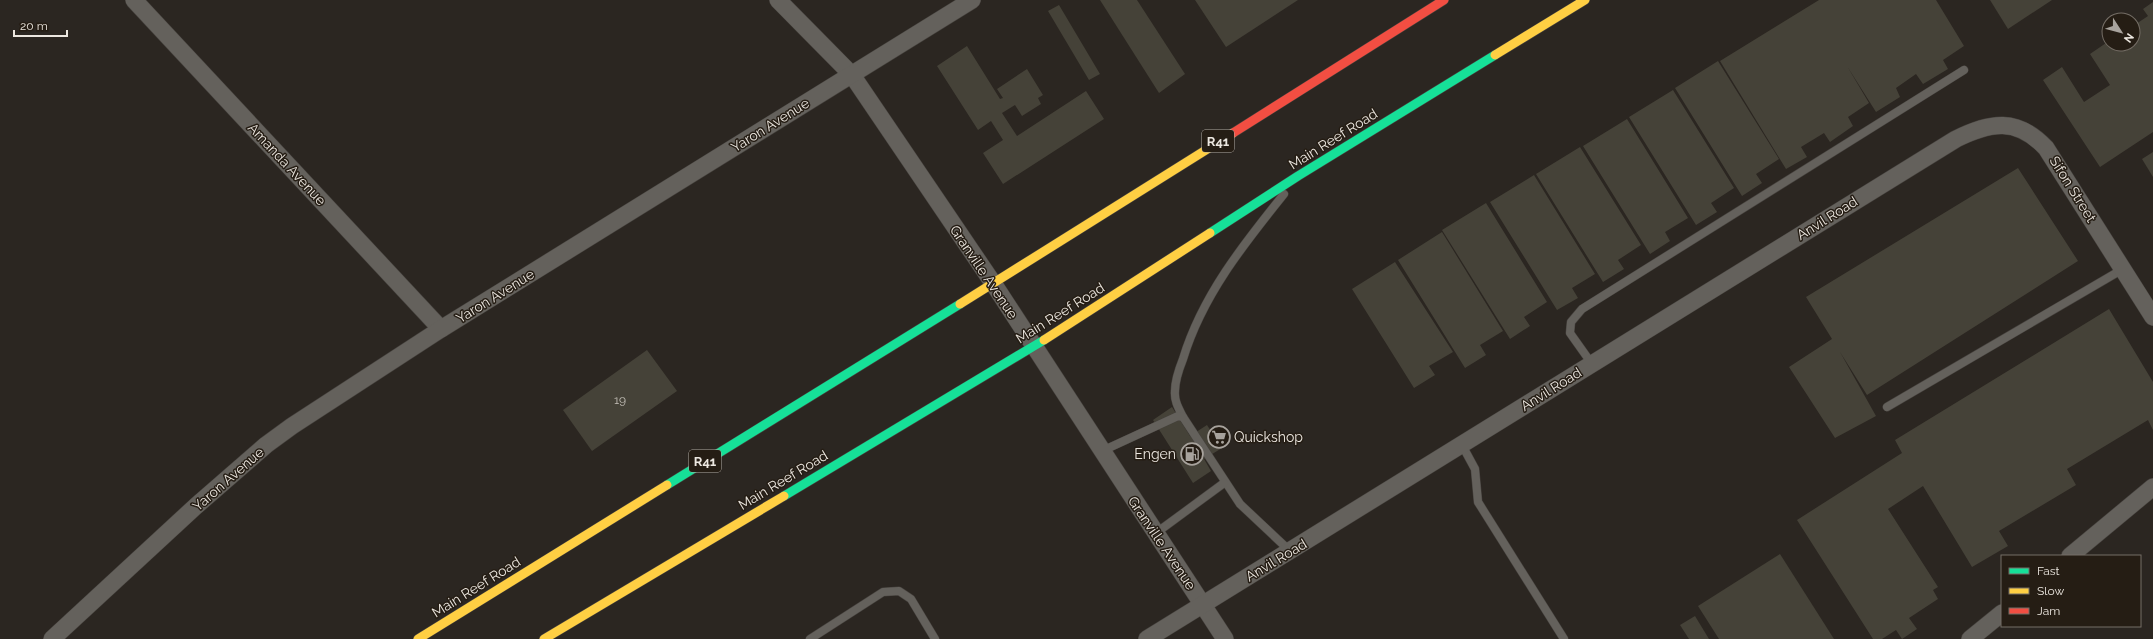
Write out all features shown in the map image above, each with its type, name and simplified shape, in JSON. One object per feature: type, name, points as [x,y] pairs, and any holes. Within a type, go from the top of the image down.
[{"type":"main road","name":"Main Reef Road","points":[[418,639],[993,283],[1444,0]]},
{"type":"main road","name":"Main Reef Road","points":[[544,639],[1033,347],[1298,176],[1585,0]]},
{"type":"street","name":"Amanda Avenue","points":[[134,0],[441,329]]},
{"type":"street","name":"Granville Avenue","points":[[778,0],[852,75],[993,283],[1033,347],[1225,639]]},
{"type":"street","name":"Yaron Avenue","points":[[52,639],[196,506],[266,445],[441,329],[972,0]]},
{"type":"street","name":"Sifon Street","points":[[1956,139],[1978,128],[1995,125],[2017,128],[2035,137],[2054,158],[2153,316]]},
{"type":"street","name":"Anvil Road","points":[[1147,639],[1956,139]]},
{"type":"street","points":[[2071,555],[2153,487]]},
{"type":"street","points":[[1970,639],[2001,614]]},
{"type":"lane","points":[[1592,364],[1570,333],[1571,322],[1582,309],[1964,70]]},
{"type":"lane","points":[[1290,551],[1247,512],[1224,483],[1183,417],[1176,403],[1176,382],[1185,351],[1204,306],[1247,242],[1298,176]]},
{"type":"lane","points":[[1887,407],[2123,269]]},
{"type":"lane","points":[[1101,451],[1178,416],[1183,417]]},
{"type":"lane","points":[[1462,445],[1475,469],[1478,502],[1564,639]]},
{"type":"lane","points":[[1156,533],[1224,483]]},
{"type":"lane","points":[[810,639],[882,592],[899,591],[911,599],[935,639]]},
{"type":"building","points":[[1100,0],[1137,0],[1185,74],[1159,93]]},
{"type":"building","points":[[1195,0],[1298,0],[1226,47]]},
{"type":"building","points":[[1819,0],[1936,0],[1964,46],[1943,60],[1948,69],[1923,84],[1916,74],[1896,88],[1900,97],[1876,112],[1847,66],[1869,103],[1848,117],[1853,126],[1830,142],[1824,133],[1801,147],[1807,157],[1786,169],[1720,61]]},
{"type":"building","points":[[1990,0],[2052,0],[2008,29]]},
{"type":"building","points":[[2153,2],[2153,132],[2100,167],[2043,80],[2062,67],[2084,102],[2110,85],[2090,54],[2101,46],[2101,52],[2141,52],[2141,21],[2148,16],[2143,9]]},
{"type":"building","points":[[1059,5],[1100,74],[1089,80],[1048,11]]},
{"type":"building","points":[[967,46],[1000,99],[1003,98],[997,89],[1027,69],[1043,95],[1038,98],[1041,104],[1022,116],[1015,105],[1002,113],[1017,136],[1086,91],[1104,119],[1003,184],[983,153],[1003,140],[991,121],[978,130],[937,66]]},
{"type":"building","points":[[1718,61],[1779,159],[1756,174],[1762,183],[1742,196],[1675,88]]},
{"type":"building","points":[[1673,90],[1734,188],[1711,203],[1717,212],[1696,225],[1629,117]]},
{"type":"building","points":[[1627,119],[1688,218],[1665,232],[1670,241],[1650,254],[1583,146]]},
{"type":"building","points":[[1580,147],[1641,245],[1618,260],[1624,269],[1603,282],[1536,174]]},
{"type":"building","points":[[2153,152],[2153,177],[2142,159]]},
{"type":"building","points":[[2018,168],[2078,261],[1867,395],[1840,352],[1876,416],[1835,438],[1789,367],[1832,339],[1806,297]]},
{"type":"building","points":[[1534,175],[1595,274],[1572,288],[1578,298],[1557,310],[1490,202]]},
{"type":"building","points":[[1486,203],[1547,302],[1524,317],[1530,326],[1510,339],[1442,230]]},
{"type":"building","points":[[1442,232],[1503,331],[1480,345],[1486,355],[1465,368],[1398,260]]},
{"type":"building","points":[[1395,262],[1453,352],[1429,366],[1435,375],[1414,388],[1352,289]]},
{"type":"building","points":[[2109,309],[2153,382],[2153,430],[2148,420],[2067,469],[2076,485],[1999,531],[2008,546],[1972,567],[1923,486],[1888,509],[1938,587],[1933,590],[1938,599],[1909,618],[1917,629],[1902,639],[1896,630],[1882,639],[1873,639],[1797,520],[1902,453],[1895,440]]},
{"type":"building","points":[[647,350],[677,391],[592,451],[563,410]]},
{"type":"building","points":[[1172,407],[1190,436],[1207,425],[1222,448],[1204,459],[1211,471],[1193,483],[1153,420]]},
{"type":"building","points":[[1780,554],[1834,639],[1719,639],[1698,606]]},
{"type":"building","points":[[1695,616],[1709,639],[1689,639],[1680,625]]},
{"type":"traffic: fast","points":[[1210,233],[1298,176],[1495,55]]},
{"type":"traffic: fast","points":[[667,485],[960,304]]},
{"type":"traffic: fast","points":[[784,496],[1044,340]]},
{"type":"traffic: slow","points":[[1495,55],[1585,0]]},
{"type":"traffic: slow","points":[[960,304],[1233,133]]},
{"type":"traffic: slow","points":[[1044,340],[1210,233]]},
{"type":"traffic: slow","points":[[418,639],[667,485]]},
{"type":"traffic: slow","points":[[544,639],[784,496]]},
{"type":"traffic: jam","points":[[1233,133],[1444,0]]},
{"type":"place","name":"Quickshop","points":[[1219,437]]},
{"type":"place","name":"Engen","points":[[1192,454]]}]
